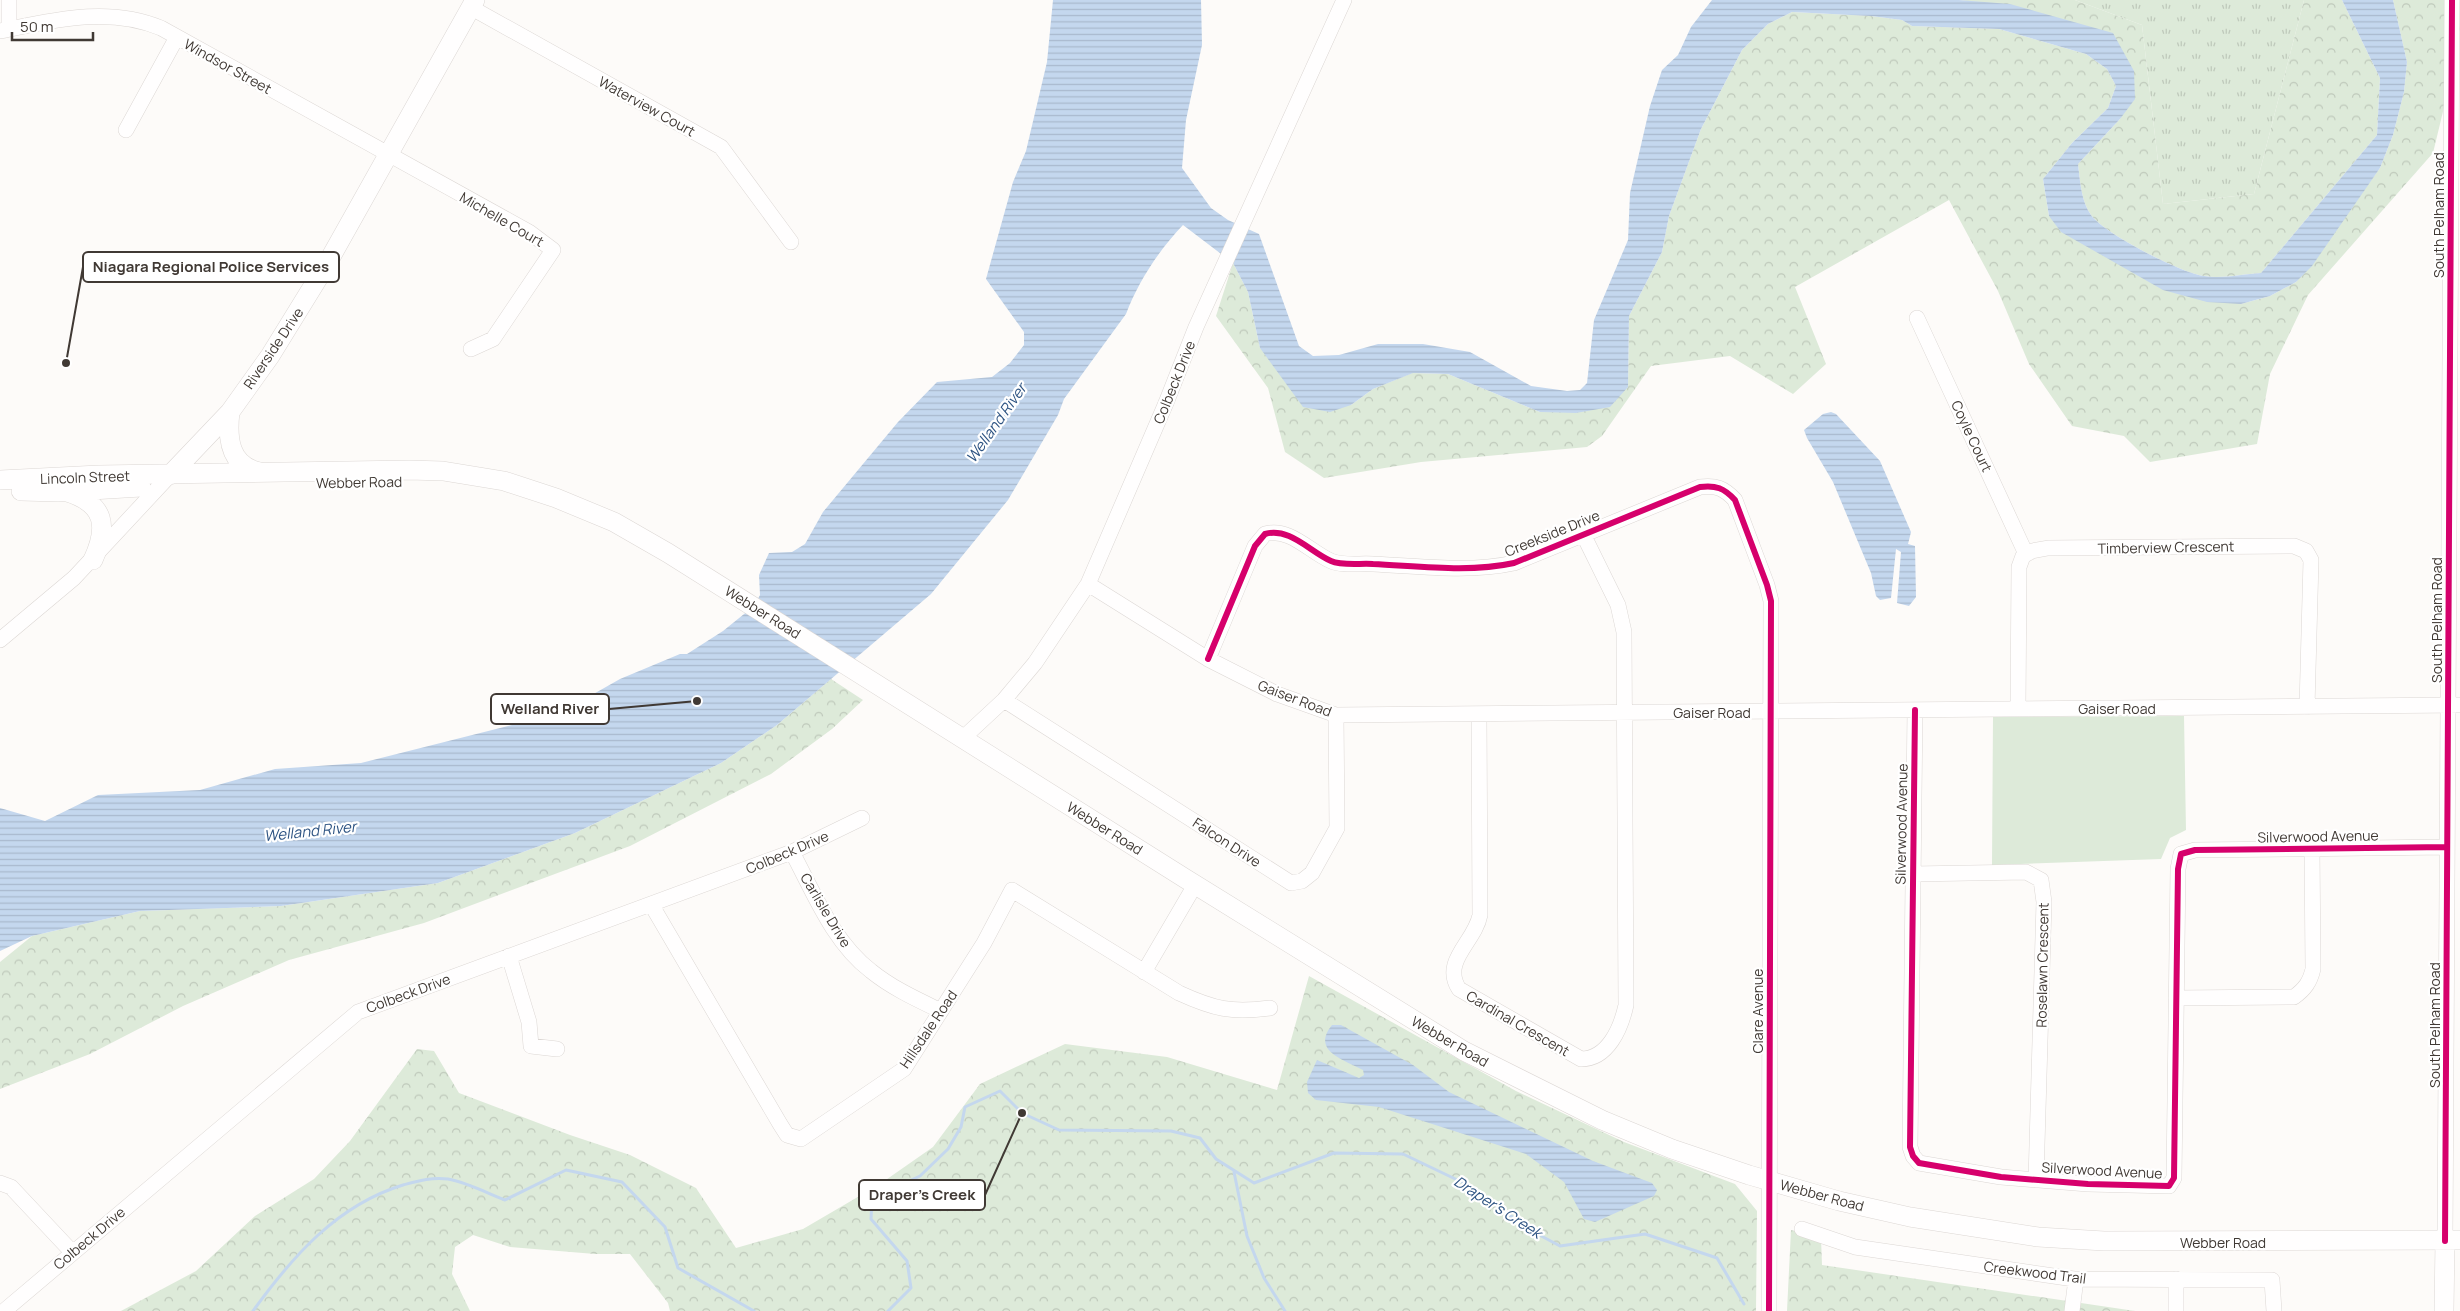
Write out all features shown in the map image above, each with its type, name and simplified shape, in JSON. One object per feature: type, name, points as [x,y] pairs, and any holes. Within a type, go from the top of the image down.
[{"type":"main road","name":"Riverside Drive","points":[[166,480],[230,412],[270,356],[311,291],[472,4]]},
{"type":"main road","points":[[230,412],[228,438],[232,452],[245,467],[262,473]]},
{"type":"main road","name":"Webber Road","points":[[166,480],[262,473],[443,471],[504,481],[556,498],[614,522],[735,595],[1396,1010],[1498,1070],[1602,1120],[1672,1149],[1769,1181],[1839,1201],[1910,1216],[2038,1237],[2114,1242],[2452,1241]]},
{"type":"main road","name":"Lincoln Street","points":[[0,480],[166,480]]},
{"type":"main road","name":"Webber Road","points":[[166,480],[436,481],[505,487],[556,498]]},
{"type":"main road","name":"Lincoln Street","points":[[0,491],[58,492],[166,480]]},
{"type":"main road","points":[[58,492],[79,496],[92,506],[100,517],[102,537],[92,560]]},
{"type":"main road","name":"South Pelham Road","points":[[2444,1311],[2452,1241]]},
{"type":"street","points":[[5,30],[9,0]]},
{"type":"street","name":"Colbeck Drive","points":[[963,738],[1004,700],[1035,663],[1088,584],[1166,404],[1196,327],[1344,0]]},
{"type":"street","name":"South Pelham Road","points":[[2452,0],[2454,705],[2447,847],[2453,1061],[2452,1241]]},
{"type":"street","name":"Waterview Court","points":[[472,4],[721,147],[791,242]]},
{"type":"street","name":"Windsor Street","points":[[5,30],[85,16],[108,15],[144,21],[177,37],[387,155]]},
{"type":"street","points":[[126,130],[177,37]]},
{"type":"street","name":"Michelle Court","points":[[387,155],[529,232],[553,250],[493,338],[471,349]]},
{"type":"street","name":"Coyle Court","points":[[1917,318],[2026,554]]},
{"type":"street","name":"Riverside Drive","points":[[0,640],[47,603],[92,560],[166,480]]},
{"type":"street","name":"Creekside Drive","points":[[1208,659],[1255,546],[1265,534],[1279,533],[1305,544],[1332,562],[1442,567],[1498,567],[1514,563],[1700,487],[1711,486],[1728,492],[1738,509],[1768,585],[1771,600],[1770,711]]},
{"type":"street","points":[[1583,534],[1622,617],[1624,632],[1623,712]]},
{"type":"street","name":"Timberview Crescent","points":[[2026,554],[2048,548],[2294,546],[2306,551],[2311,560],[2307,707]]},
{"type":"street","points":[[2018,709],[2019,568],[2023,556],[2026,554]]},
{"type":"street","name":"Gaiser Road","points":[[1088,584],[1208,659],[1277,694],[1336,715],[2454,705]]},
{"type":"street","name":"Falcon Drive","points":[[1004,700],[1291,883],[1302,881],[1312,873],[1337,828],[1336,715]]},
{"type":"street","name":"Silverwood Avenue","points":[[1915,710],[1910,1135],[1913,1156],[1919,1163],[1930,1166],[2036,1180],[2169,1186],[2174,1178],[2178,869],[2181,854],[2186,851],[2195,850],[2447,847]]},
{"type":"street","name":"Clare Avenue","points":[[1769,1311],[1770,711]]},
{"type":"street","name":"Cardinal Crescent","points":[[1479,714],[1480,915],[1478,926],[1454,963],[1452,969],[1453,980],[1459,989],[1565,1050],[1581,1059],[1591,1059],[1601,1053],[1620,1029],[1626,1005],[1623,712]]},
{"type":"street","name":"Colbeck Drive","points":[[4,1311],[358,1012],[792,852],[862,818]]},
{"type":"street","points":[[2176,998],[2294,997],[2306,987],[2311,980],[2313,968],[2312,848]]},
{"type":"street","name":"Carlisle Drive","points":[[792,852],[827,918],[850,950],[870,970],[901,992],[941,1012]]},
{"type":"street","name":"Roselawn Crescent","points":[[1913,874],[2026,872],[2041,880],[2044,902],[2036,1180]]},
{"type":"street","points":[[1144,972],[1195,885]]},
{"type":"street","name":"Hillsdale Road","points":[[652,904],[786,1135],[794,1139],[801,1139],[822,1126],[904,1069],[984,943],[1012,890],[1179,994],[1216,1008],[1243,1012],[1270,1008]]},
{"type":"street","points":[[509,956],[529,1022],[531,1046],[557,1049]]},
{"type":"street","points":[[0,1183],[10,1188],[72,1252]]},
{"type":"street","name":"Creekwood Trail","points":[[1802,1229],[1856,1247],[2076,1279],[2272,1280],[2274,1311]]},
{"type":"street","points":[[2072,1311],[2076,1279]]},
{"type":"street","points":[[2176,1279],[2176,1311]]},
{"type":"green space","points":[[1959,0],[2075,0],[2142,25],[2163,204],[2254,194],[2304,0],[2342,0],[2380,78],[2377,135],[2261,273],[2218,277],[2194,274],[2144,252],[2098,223],[2091,215],[2083,197],[2078,164],[2120,119],[2134,71],[1975,2]]},
{"type":"green space","points":[[2075,0],[2304,0],[2254,194],[2163,204],[2142,25]]},
{"type":"green space","points":[[2393,0],[2460,0],[2460,31],[2455,32],[2453,70],[2433,153],[2308,295],[2270,374],[2257,444],[2150,462],[2124,436],[2072,426],[2029,364],[1998,291],[1949,200],[1795,287],[1826,364],[1793,394],[1730,356],[1651,366],[1602,436],[1587,447],[1421,462],[1324,478],[1285,452],[1268,388],[1216,316],[1233,263],[1248,292],[1260,348],[1351,405],[1373,389],[1412,373],[1448,374],[1540,412],[1628,387],[1629,316],[1662,252],[1669,216],[1701,129],[1742,50],[1768,24],[1792,12],[1871,16],[1902,20],[1912,26],[1999,29],[2086,54],[2107,69],[2116,86],[2108,108],[2072,143],[2043,179],[2049,216],[2241,304],[2270,296],[2296,282],[2380,168],[2393,135],[2404,92],[2407,62]]},
{"type":"green space","points":[[831,679],[863,700],[832,729],[771,774],[630,846],[424,923],[289,960],[183,1006],[90,1054],[0,1089],[0,962],[32,936],[140,911],[281,906],[438,883],[575,833],[721,763],[777,725]]},
{"type":"green space","points":[[2184,716],[2186,830],[2170,838],[2161,859],[1992,865],[1993,717]]},
{"type":"green space","points":[[1309,976],[1516,1091],[1624,1142],[1735,1184],[1757,1211],[1756,1311],[670,1311],[668,1303],[630,1254],[595,1254],[510,1247],[473,1235],[455,1247],[452,1274],[470,1311],[121,1311],[196,1271],[255,1216],[314,1179],[350,1141],[417,1049],[434,1051],[459,1093],[570,1135],[630,1155],[696,1188],[736,1248],[803,1229],[880,1184],[933,1147],[980,1084],[1065,1044],[1167,1057],[1277,1090]]},
{"type":"green space","points":[[1791,1230],[1821,1238],[1822,1265],[2135,1311],[1787,1311]]},
{"type":"water","points":[[1053,0],[1201,0],[1202,45],[1186,120],[1182,168],[1211,208],[1228,220],[1259,234],[1299,346],[1313,356],[1339,355],[1378,344],[1423,344],[1470,352],[1531,386],[1567,391],[1580,390],[1587,383],[1594,320],[1628,240],[1630,193],[1650,106],[1662,70],[1678,55],[1691,27],[1712,0],[1959,0],[2010,4],[2113,33],[2134,71],[2135,99],[2120,119],[2078,164],[2085,203],[2091,215],[2098,223],[2126,242],[2179,268],[2194,274],[2211,277],[2261,273],[2377,135],[2380,78],[2342,0],[2393,0],[2407,62],[2404,92],[2393,135],[2380,168],[2312,266],[2296,282],[2270,296],[2241,304],[2207,302],[2163,290],[2061,232],[2049,216],[2043,179],[2072,143],[2108,108],[2116,86],[2107,69],[2086,54],[1999,29],[1912,26],[1902,20],[1871,16],[1792,12],[1768,24],[1742,50],[1701,129],[1669,216],[1662,252],[1629,316],[1628,387],[1610,407],[1576,413],[1540,412],[1448,374],[1413,373],[1373,389],[1351,405],[1330,412],[1303,407],[1260,348],[1248,292],[1233,263],[1183,225],[1166,245],[1143,278],[1126,314],[1064,399],[1058,415],[1008,500],[931,594],[777,725],[721,763],[575,833],[438,883],[281,906],[140,911],[32,936],[0,951],[0,808],[45,821],[98,795],[200,790],[275,769],[361,763],[560,713],[620,679],[680,654],[687,654],[723,631],[754,606],[760,595],[759,575],[769,553],[792,552],[805,544],[823,512],[898,422],[937,382],[992,377],[1010,363],[1024,345],[1024,332],[986,279],[1013,182],[1026,151],[1047,62]]},
{"type":"water","points":[[1831,412],[1836,414],[1880,461],[1911,532],[1908,544],[1915,546],[1916,597],[1909,606],[1897,603],[1901,552],[1896,549],[1891,598],[1880,600],[1876,596],[1871,573],[1833,482],[1807,438],[1804,430],[1823,414]]},
{"type":"water","points":[[1332,1025],[1341,1025],[1413,1065],[1449,1092],[1593,1161],[1652,1183],[1657,1190],[1654,1196],[1595,1222],[1584,1219],[1564,1182],[1526,1154],[1379,1107],[1316,1100],[1308,1093],[1307,1082],[1317,1060],[1359,1078],[1364,1075],[1363,1070],[1339,1058],[1327,1048],[1326,1034]]},
{"type":"waterway","name":"Draper's Creek","points":[[888,1311],[911,1288],[907,1261],[871,1219],[872,1198],[920,1176],[948,1149],[961,1127],[965,1107],[1000,1091],[1022,1113],[1059,1130],[1171,1131],[1200,1138],[1216,1159],[1254,1183],[1334,1153],[1403,1154],[1470,1186],[1530,1230],[1560,1246],[1645,1234],[1717,1258],[1744,1304]]},
{"type":"waterway","name":"Draper's Creek","points":[[253,1311],[284,1271],[318,1235],[337,1219],[379,1194],[414,1182],[430,1179],[448,1179],[477,1188],[505,1200],[566,1170],[622,1182],[665,1227],[678,1268],[754,1311]]},
{"type":"waterway","name":"Draper's Creek","points":[[1234,1172],[1247,1236],[1264,1278],[1285,1311]]},
{"type":"cycle path","points":[[2445,1241],[2452,0]]},
{"type":"cycle path","points":[[1208,659],[1255,546],[1265,534],[1283,534],[1291,537],[1323,557],[1341,563],[1479,568],[1514,563],[1700,487],[1711,486],[1719,488],[1735,500],[1767,585],[1771,601],[1769,1311]]},
{"type":"cycle path","points":[[1915,710],[1910,1147],[1913,1156],[1919,1163],[2001,1177],[2088,1184],[2169,1186],[2174,1178],[2178,869],[2181,854],[2195,850],[2447,847]]},
{"type":"place","name":"Niagara Regional Police Services","points":[[66,363]]},
{"type":"place","name":"Welland River","points":[[697,701]]},
{"type":"place","name":"Draper's Creek","points":[[1022,1113]]}]
